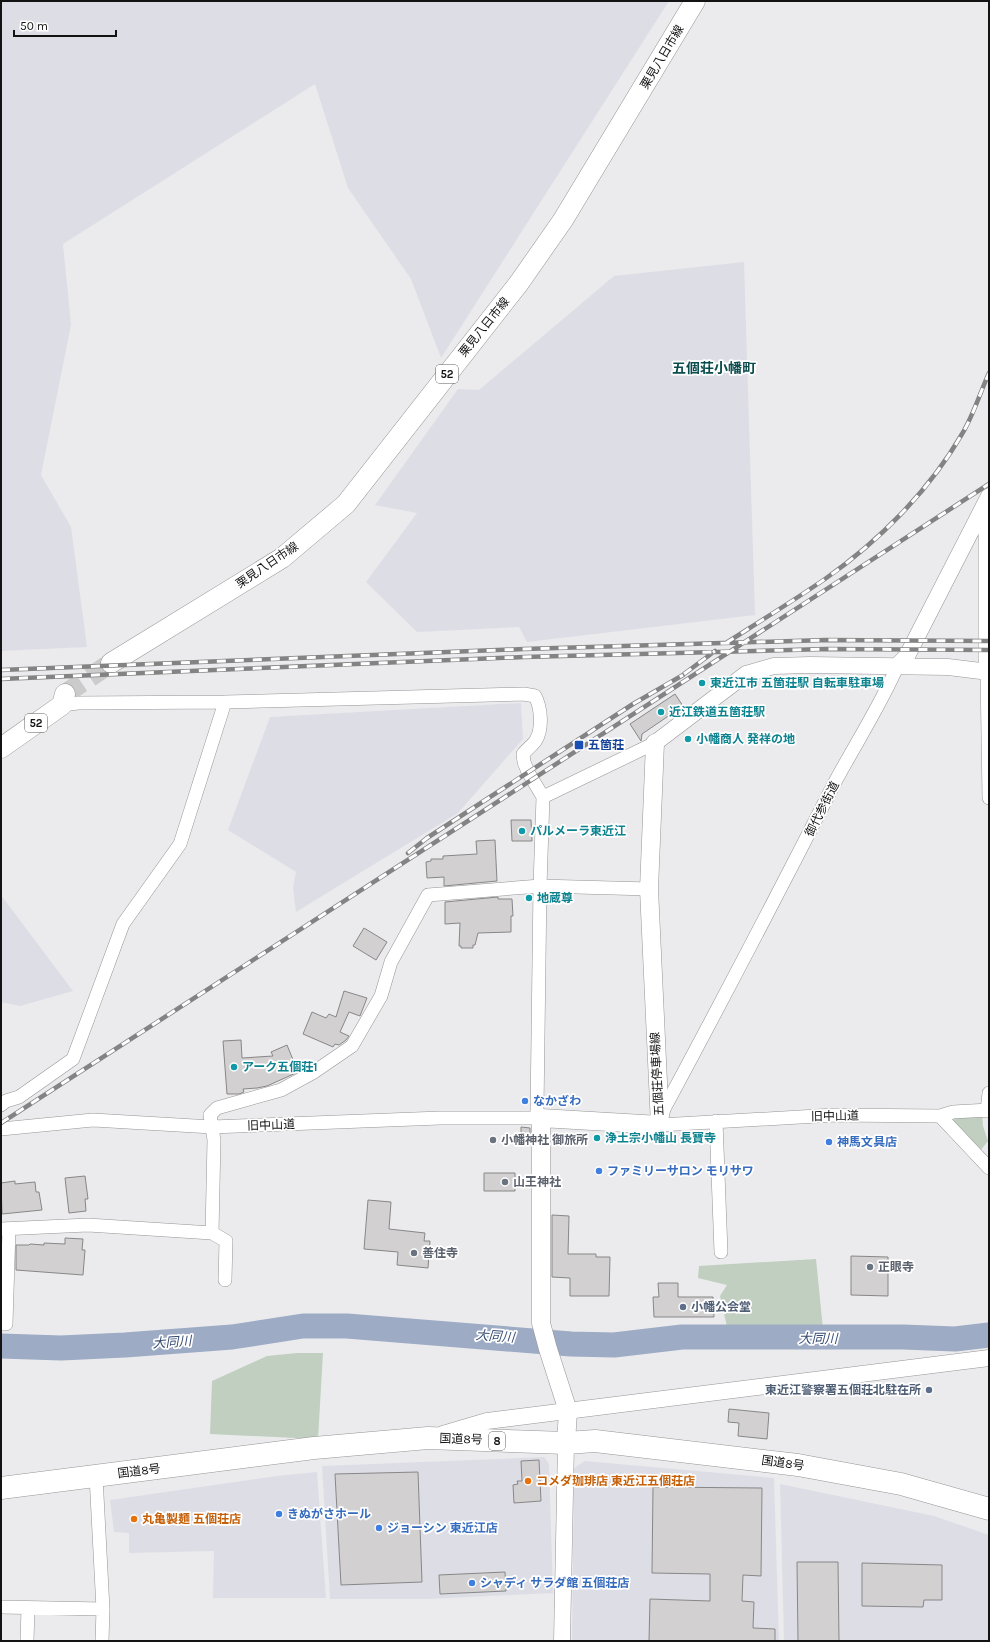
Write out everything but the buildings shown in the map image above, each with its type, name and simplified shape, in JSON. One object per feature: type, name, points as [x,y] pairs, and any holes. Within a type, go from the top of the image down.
[{"type":"highway","name":"国道8号","points":[[1,1488],[314,1448],[428,1438],[566,1443],[595,1441],[798,1465],[901,1484],[989,1509]]},
{"type":"main road","name":"栗見八日市線","points":[[111,663],[282,558],[346,504],[520,284],[564,220],[696,1]]},
{"type":"main road","name":"52","points":[[1,748],[64,699]]},
{"type":"main road","name":"五個荘停車場線","points":[[541,1118],[660,1125],[649,889],[655,743]]},
{"type":"main road","points":[[541,1118],[541,1323],[548,1350],[568,1411],[566,1443]]},
{"type":"street","points":[[988,501],[987,629],[985,660],[988,672],[989,798]]},
{"type":"street","name":"御代参街道","points":[[660,1125],[667,1104],[836,780],[888,688],[898,665],[907,656],[988,501]]},
{"type":"street","points":[[543,797],[655,743],[746,674],[774,666],[898,665],[948,667],[988,672]]},
{"type":"street","points":[[64,699],[78,703],[225,702],[524,694],[536,696],[539,704],[540,727],[536,739],[523,754],[528,772],[543,797],[540,886],[537,1111],[541,1118]]},
{"type":"street","points":[[1,1106],[6,1102],[19,1098],[73,1059],[123,924],[180,844],[225,702]]},
{"type":"street","points":[[212,1233],[214,1140],[210,1115],[217,1108],[281,1090],[314,1072],[352,1046],[382,996],[391,962],[428,895],[540,886],[649,889]]},
{"type":"street","points":[[988,1111],[989,1093]]},
{"type":"street","name":"旧中山道","points":[[660,1125],[834,1115],[940,1116],[953,1112],[988,1111]]},
{"type":"street","points":[[940,1116],[989,1168]]},
{"type":"street","name":"旧中山道","points":[[1,1129],[93,1120],[212,1127],[440,1118],[541,1118]]},
{"type":"street","points":[[716,1122],[721,1252]]},
{"type":"street","points":[[1,1324],[6,1324],[5,1229],[88,1225],[212,1233],[226,1241],[225,1280]]},
{"type":"street","points":[[428,1438],[487,1422],[989,1358]]},
{"type":"street","points":[[562,1641],[566,1443]]},
{"type":"street","points":[[96,1476],[103,1609],[102,1641]]},
{"type":"street","points":[[1,1607],[103,1609]]},
{"type":"street","points":[[27,1641],[28,1608]]},
{"type":"shaded area","points":[[1,1],[669,1],[441,358],[411,279],[348,188],[315,84],[63,244],[71,325],[41,475],[71,527],[87,647],[1,651]]},
{"type":"shaded area","points":[[744,262],[755,615],[527,642],[519,627],[417,632],[366,582],[417,513],[375,505],[458,389],[479,390],[614,276]]},
{"type":"shaded area","points":[[521,703],[523,739],[458,813],[296,912],[293,888],[296,872],[228,830],[270,717]]},
{"type":"shaded area","points":[[1,895],[73,991],[20,1006],[1,1002]]},
{"type":"shaded area","points":[[544,1457],[549,1464],[553,1593],[429,1599],[330,1599],[322,1466]]},
{"type":"shaded area","points":[[585,1461],[774,1478],[779,1641],[572,1641],[574,1468]]},
{"type":"shaded area","points":[[317,1472],[326,1598],[213,1598],[214,1551],[129,1553],[129,1533],[114,1532],[110,1500],[277,1476]]},
{"type":"shaded area","points":[[780,1484],[934,1516],[989,1535],[989,1641],[784,1641]]},
{"type":"green space","points":[[982,1114],[983,1126],[988,1141],[980,1151],[953,1121],[956,1115]]},
{"type":"green space","points":[[816,1259],[823,1329],[728,1331],[720,1296],[727,1285],[698,1278],[699,1266]]},
{"type":"green space","points":[[297,1353],[323,1353],[318,1439],[210,1434],[212,1381],[267,1356]]},
{"type":"waterway","name":"大同川","points":[[1,1346],[61,1348],[125,1345],[232,1337],[303,1326],[347,1326],[571,1344],[614,1345],[682,1337],[903,1337],[955,1339],[989,1335]]},
{"type":"tunnel","points":[[65,694],[111,663]]},
{"type":"railway","points":[[726,643],[825,579],[865,548],[901,514],[949,455],[966,427],[989,373]]},
{"type":"railway","points":[[1,1123],[989,484]]},
{"type":"railway","points":[[1,670],[524,649],[826,640],[989,641]]},
{"type":"railway","points":[[1,679],[524,657],[826,649],[989,650]]},
{"type":"railway","points":[[684,674],[715,651]]},
{"type":"railway","points":[[408,853],[427,838],[633,704],[683,675]]},
{"type":"place","name":"東近江市 五箇荘駅 自転車駐車場","points":[[702,683]]},
{"type":"place","name":"近江鉄道五箇荘駅","points":[[661,712]]},
{"type":"place","name":"小幡商人 発祥の地","points":[[688,739]]},
{"type":"place","name":"五箇荘","points":[[579,745]]},
{"type":"place","name":"パルメーラ東近江","points":[[522,831]]},
{"type":"place","name":"地蔵尊","points":[[529,898]]},
{"type":"place","name":"アーク五個荘1","points":[[234,1067]]},
{"type":"place","name":"なかざわ","points":[[525,1101]]},
{"type":"place","name":"浄土宗小幡山 長寶寺","points":[[597,1138]]},
{"type":"place","name":"小幡神社 御旅所","points":[[493,1140]]},
{"type":"place","name":"神馬文具店","points":[[829,1142]]},
{"type":"place","name":"ファミリーサロン モリサワ","points":[[599,1171]]},
{"type":"place","name":"山王神社","points":[[505,1182]]},
{"type":"place","name":"善住寺","points":[[414,1253]]},
{"type":"place","name":"正眼寺","points":[[870,1267]]},
{"type":"place","name":"小幡公会堂","points":[[683,1307]]},
{"type":"place","name":"東近江警察署五個荘北駐在所","points":[[929,1390]]},
{"type":"place","name":"コメダ珈琲店 東近江五個荘店","points":[[528,1481]]},
{"type":"place","name":"きぬがさホール","points":[[279,1514]]},
{"type":"place","name":"丸亀製麺 五個荘店","points":[[134,1519]]},
{"type":"place","name":"ジョーシン 東近江店","points":[[379,1528]]},
{"type":"place","name":"シャディ サラダ館 五個荘店","points":[[472,1583]]},
{"type":"district","name":"五個荘小幡町","points":[[714,368]]}]
